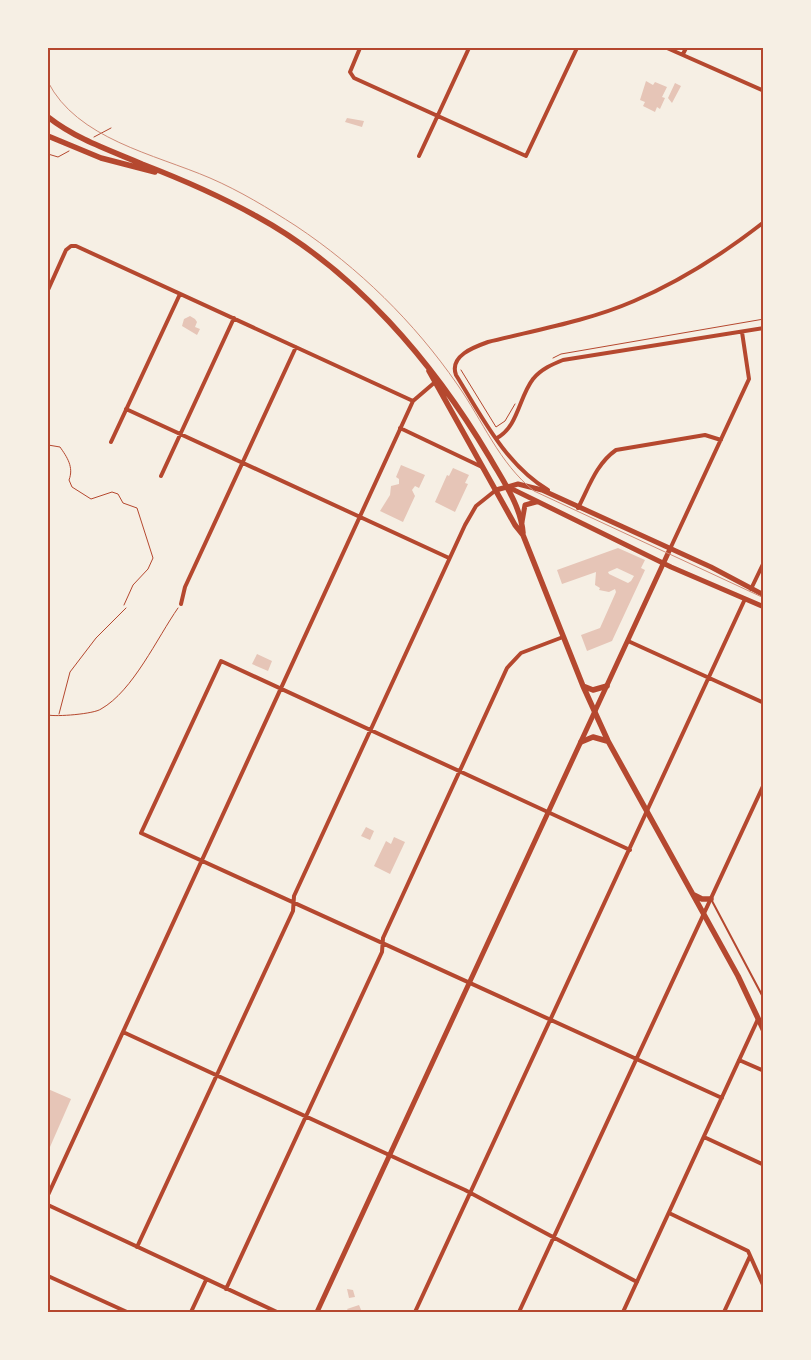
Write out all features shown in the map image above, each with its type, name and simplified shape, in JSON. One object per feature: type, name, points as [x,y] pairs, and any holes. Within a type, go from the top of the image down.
[{"type":"main road","points":[[48,117],[80,138],[255,215],[313,253],[346,280],[382,315],[429,371],[439,380],[454,401],[506,486],[522,522],[523,535]]},
{"type":"main road","points":[[48,136],[101,158],[169,176]]},
{"type":"main road","points":[[429,371],[434,383],[523,535],[583,686],[608,741],[704,914],[764,1032]]},
{"type":"main road","points":[[583,686],[593,690],[607,686]]},
{"type":"main road","points":[[582,742],[593,737],[608,741]]},
{"type":"main road","points":[[693,894],[702,899],[711,899]]},
{"type":"street","points":[[360,48],[350,72],[354,78],[526,156],[577,48]]},
{"type":"street","points":[[419,156],[469,48]]},
{"type":"street","points":[[668,48],[764,92]]},
{"type":"street","points":[[683,54],[686,48]]},
{"type":"street","points":[[558,498],[521,470],[496,438],[456,375],[454,367],[462,355],[481,344],[584,318],[654,292],[712,261],[764,222]]},
{"type":"street","points":[[48,290],[66,250],[71,246],[76,246],[413,401]]},
{"type":"street","points":[[111,442],[180,294]]},
{"type":"street","points":[[161,476],[234,318]]},
{"type":"street","points":[[496,438],[506,430],[534,378],[563,360],[764,328]]},
{"type":"street","points":[[317,1312],[749,379],[742,332]]},
{"type":"street","points":[[180,604],[185,587],[296,347]]},
{"type":"street","points":[[48,1195],[400,428],[413,401],[434,383]]},
{"type":"street","points":[[126,409],[449,558]]},
{"type":"street","points":[[400,428],[483,467]]},
{"type":"street","points":[[578,508],[606,456],[616,450],[705,435],[721,440]]},
{"type":"street","points":[[506,486],[664,563],[764,607]]},
{"type":"street","points":[[138,1247],[293,911],[294,896],[449,558],[471,514],[485,498],[506,486],[531,486],[670,549],[764,595]]},
{"type":"street","points":[[522,522],[525,505],[536,502]]},
{"type":"street","points":[[751,589],[764,562]]},
{"type":"street","points":[[415,1312],[746,599]]},
{"type":"street","points":[[226,1289],[382,952],[383,938],[510,664],[526,651],[563,637]]},
{"type":"street","points":[[628,641],[764,703]]},
{"type":"street","points":[[630,850],[221,661],[141,833],[722,1098]]},
{"type":"street","points":[[519,1312],[764,784]]},
{"type":"street","points":[[623,1312],[758,1019]]},
{"type":"street","points":[[123,1032],[471,1193],[553,1239],[637,1282]]},
{"type":"street","points":[[739,1060],[764,1071]]},
{"type":"street","points":[[704,1138],[764,1165]]},
{"type":"street","points":[[48,1205],[277,1312]]},
{"type":"street","points":[[669,1213],[748,1250],[764,1287]]},
{"type":"street","points":[[724,1312],[751,1255]]},
{"type":"street","points":[[48,1276],[127,1312]]},
{"type":"street","points":[[191,1312],[206,1280]]},
{"type":"lane","points":[[711,899],[764,999]]},
{"type":"path","points":[[48,154],[55,157],[60,156]]},
{"type":"path","points":[[552,358],[560,354],[764,320]]},
{"type":"path","points":[[454,367],[462,371],[496,427],[502,426],[506,421],[517,398]]},
{"type":"path","points":[[48,445],[60,447],[68,458],[72,472],[69,480],[72,487],[78,492],[95,499],[112,492],[118,494],[123,502],[137,508],[153,558],[148,569],[133,585],[124,605]]},
{"type":"path","points":[[48,715],[100,710],[116,697],[134,676],[180,604]]},
{"type":"path","points":[[59,715],[70,672],[96,638],[126,608]]},
{"type":"building","points":[[646,81],[653,85],[655,82],[667,87],[662,97],[665,98],[660,109],[657,107],[655,112],[643,106],[645,102],[640,100]]},
{"type":"building","points":[[675,83],[681,86],[672,103],[668,98]]},
{"type":"building","points":[[347,118],[364,121],[362,127],[345,122]]},
{"type":"building","points":[[190,316],[197,322],[195,327],[200,329],[197,335],[182,326],[184,319]]},
{"type":"building","points":[[401,465],[425,475],[419,488],[415,486],[412,490],[415,496],[403,522],[380,511],[390,495],[391,486],[399,484],[399,479],[396,477]]},
{"type":"building","points":[[453,468],[469,475],[465,483],[468,484],[455,512],[435,502],[447,475],[449,476]]},
{"type":"building","points":[[618,548],[645,560],[641,568],[645,570],[612,641],[587,651],[581,635],[600,628],[616,592],[615,589],[609,592],[599,590],[600,588],[595,585],[596,572],[562,584],[557,570]],"holes":[[[617,568],[634,576],[628,583],[608,572]]]},
{"type":"building","points":[[257,654],[272,661],[268,671],[252,664]]},
{"type":"building","points":[[366,827],[374,831],[370,840],[361,836]]},
{"type":"building","points":[[394,837],[405,842],[390,874],[374,866],[386,841],[391,844]]},
{"type":"building","points":[[48,1089],[71,1099],[50,1147],[48,1147]]},
{"type":"building","points":[[347,1289],[353,1290],[355,1297],[349,1298]]},
{"type":"building","points":[[359,1305],[362,1312],[349,1312],[347,1309]]},
{"type":"tram line","points":[[48,82],[61,102],[78,118],[97,131],[142,152],[210,178],[243,194],[296,226],[342,260],[384,298],[423,339],[457,384],[501,455],[534,491],[764,598]]}]
